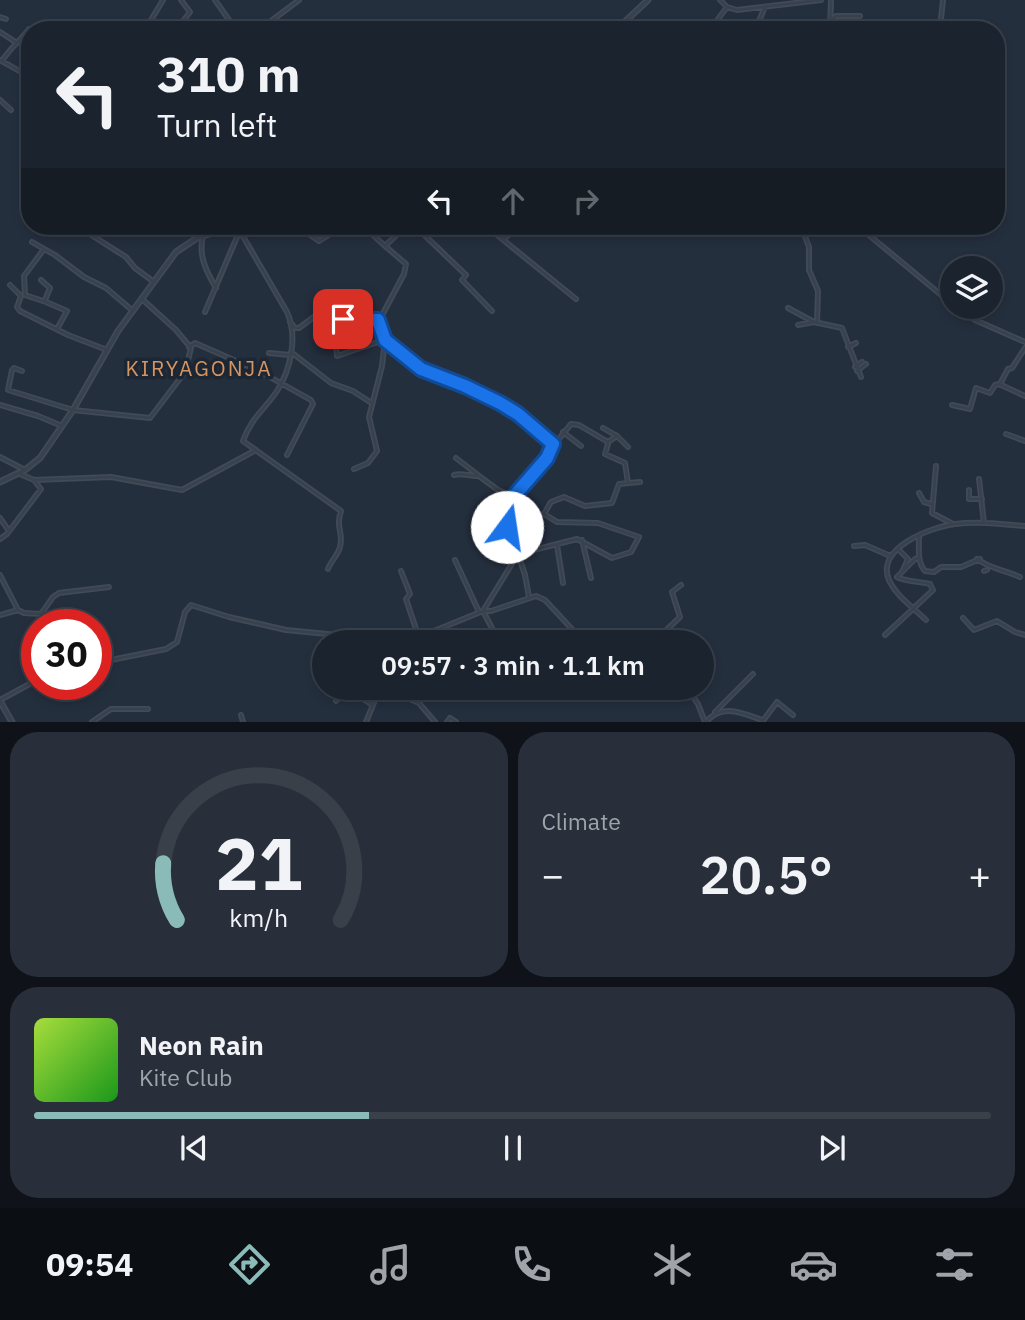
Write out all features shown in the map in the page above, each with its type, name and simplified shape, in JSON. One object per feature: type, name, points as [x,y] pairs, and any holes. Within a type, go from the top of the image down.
[{"type":"street","points":[[150,21],[163,0]]},
{"type":"street","points":[[181,0],[190,12],[183,21]]},
{"type":"street","points":[[215,0],[230,21]]},
{"type":"street","points":[[289,0],[292,5]]},
{"type":"street","points":[[271,21],[299,0]]},
{"type":"street","points":[[626,21],[648,0]]},
{"type":"street","points":[[720,0],[727,8],[737,10],[821,0]]},
{"type":"street","points":[[830,21],[831,0]]},
{"type":"street","points":[[941,21],[943,0]]},
{"type":"street","points":[[759,21],[765,7]]},
{"type":"street","points":[[717,21],[727,8]]},
{"type":"street","points":[[830,21],[835,16],[860,16]]},
{"type":"street","points":[[0,18],[6,19]]},
{"type":"street","points":[[0,32],[21,43]]},
{"type":"street","points":[[21,38],[1,61],[21,72]]},
{"type":"street","points":[[0,100],[11,110]]},
{"type":"street","points":[[91,235],[127,257],[135,268],[154,282]]},
{"type":"street","points":[[0,482],[20,474],[40,458],[73,410],[107,350],[176,252],[206,235]]},
{"type":"street","points":[[205,312],[234,235]]},
{"type":"street","points":[[242,235],[287,312],[293,342],[282,382],[255,417],[243,439],[341,511],[337,522],[341,533],[340,550],[328,569]]},
{"type":"street","points":[[311,235],[319,241],[329,235]]},
{"type":"street","points":[[373,235],[406,264],[404,274],[379,321],[385,340],[421,369],[465,386],[510,409],[554,445]]},
{"type":"street","points":[[385,246],[397,235]]},
{"type":"street","points":[[424,235],[466,275],[462,280],[466,287],[492,311]]},
{"type":"street","points":[[498,235],[576,299]]},
{"type":"street","points":[[503,239],[509,235]]},
{"type":"street","points":[[804,235],[809,247],[809,270],[818,291],[816,323]]},
{"type":"street","points":[[869,235],[940,293]]},
{"type":"street","points":[[203,236],[201,251],[206,273],[216,288]]},
{"type":"street","points":[[32,242],[84,277],[106,288],[133,311]]},
{"type":"street","points":[[44,249],[24,276],[25,295],[67,311],[57,329]]},
{"type":"street","points":[[41,281],[50,288],[46,302]]},
{"type":"street","points":[[10,285],[21,296],[16,307],[18,310],[107,350]]},
{"type":"street","points":[[290,322],[295,328],[299,328],[326,308],[338,294],[346,292],[359,296],[360,312]]},
{"type":"street","points":[[0,388],[73,410],[150,418],[185,372],[189,347],[176,330],[142,299]]},
{"type":"street","points":[[326,308],[343,319],[379,321]]},
{"type":"street","points":[[788,308],[816,323]]},
{"type":"street","points":[[974,319],[1025,342]]},
{"type":"street","points":[[798,325],[816,323],[842,328],[861,377]]},
{"type":"street","points":[[354,469],[368,463],[377,451],[369,422],[385,340]]},
{"type":"street","points":[[336,346],[337,356],[378,342],[382,342],[383,346]]},
{"type":"street","points":[[189,347],[195,343],[282,382],[310,399],[313,403],[287,455]]},
{"type":"street","points":[[848,347],[856,343]]},
{"type":"street","points":[[952,405],[970,409],[976,388],[990,393],[1025,348]]},
{"type":"street","points":[[269,353],[290,353],[331,383],[354,391],[371,403]]},
{"type":"street","points":[[856,369],[864,363]]},
{"type":"street","points":[[8,390],[12,370],[14,368],[22,371]]},
{"type":"street","points":[[999,384],[1025,396]]},
{"type":"street","points":[[0,405],[62,426]]},
{"type":"street","points":[[529,597],[526,575],[518,554],[507,539],[508,503],[547,458],[571,424],[608,442]]},
{"type":"street","points":[[603,428],[617,436],[628,447]]},
{"type":"street","points":[[563,432],[581,446]]},
{"type":"street","points":[[1006,434],[1025,441]]},
{"type":"street","points":[[617,436],[608,442],[605,454],[625,463],[628,483]]},
{"type":"street","points":[[34,480],[111,477],[182,491],[256,450]]},
{"type":"street","points":[[0,457],[25,470]]},
{"type":"street","points":[[456,458],[498,490],[513,496]]},
{"type":"street","points":[[936,466],[931,503],[934,515],[953,524]]},
{"type":"street","points":[[454,475],[460,473],[477,476]]},
{"type":"street","points":[[0,539],[40,491],[40,485],[20,474]]},
{"type":"street","points":[[979,479],[979,499],[984,523]]},
{"type":"street","points":[[544,514],[551,502],[564,498],[585,506],[612,503],[619,484],[640,482]]},
{"type":"street","points":[[969,490],[969,499],[979,499]]},
{"type":"street","points":[[919,493],[924,502],[931,503]]},
{"type":"street","points":[[481,612],[518,554],[577,539],[612,558],[631,552],[639,537],[598,523],[557,522],[544,514],[507,515]]},
{"type":"street","points":[[0,518],[9,531]]},
{"type":"street","points":[[926,620],[899,595],[888,578],[892,555],[898,549],[919,536],[953,524],[1025,526]]},
{"type":"street","points":[[919,536],[921,566],[929,572],[942,567],[961,567],[979,559],[985,565],[985,570],[991,566]]},
{"type":"street","points":[[582,540],[591,578]]},
{"type":"street","points":[[557,545],[563,583]]},
{"type":"street","points":[[854,546],[865,545],[892,555]]},
{"type":"street","points":[[898,549],[908,559],[903,570]]},
{"type":"street","points":[[885,635],[933,590],[930,584],[898,578],[898,574],[919,558]]},
{"type":"street","points":[[455,560],[493,630]]},
{"type":"street","points":[[985,565],[1020,577]]},
{"type":"street","points":[[401,571],[410,594],[406,599],[416,630]]},
{"type":"street","points":[[0,575],[18,610],[24,613],[43,612],[59,593],[109,587]]},
{"type":"street","points":[[666,630],[680,617],[672,592],[681,585]]},
{"type":"street","points":[[438,630],[481,612],[537,596],[545,600],[572,630]]},
{"type":"street","points":[[112,660],[166,649],[177,642],[185,611],[191,605],[286,630],[312,633]]},
{"type":"street","points":[[0,615],[18,610]]},
{"type":"street","points":[[963,618],[974,630],[997,621],[1025,635]]},
{"type":"street","points":[[695,700],[706,722],[753,674]]},
{"type":"street","points":[[12,722],[2,709],[0,700],[21,689]]},
{"type":"street","points":[[336,701],[341,696],[349,696],[372,705]]},
{"type":"street","points":[[366,722],[375,700]]},
{"type":"street","points":[[411,700],[419,703],[435,722]]},
{"type":"street","points":[[715,712],[730,710],[762,721],[777,702],[793,715]]},
{"type":"street","points":[[92,722],[111,709],[148,709]]},
{"type":"street","points":[[240,715],[243,722]]},
{"type":"street","points":[[447,722],[450,718],[456,722]]},
{"type":"district","name":"KIRYAGONJA","points":[[199,368]]},
{"type":"route","points":[[343,319],[378,320],[385,340],[421,369],[500,403],[518,414],[554,445],[547,458],[508,503],[507,527]]}]
